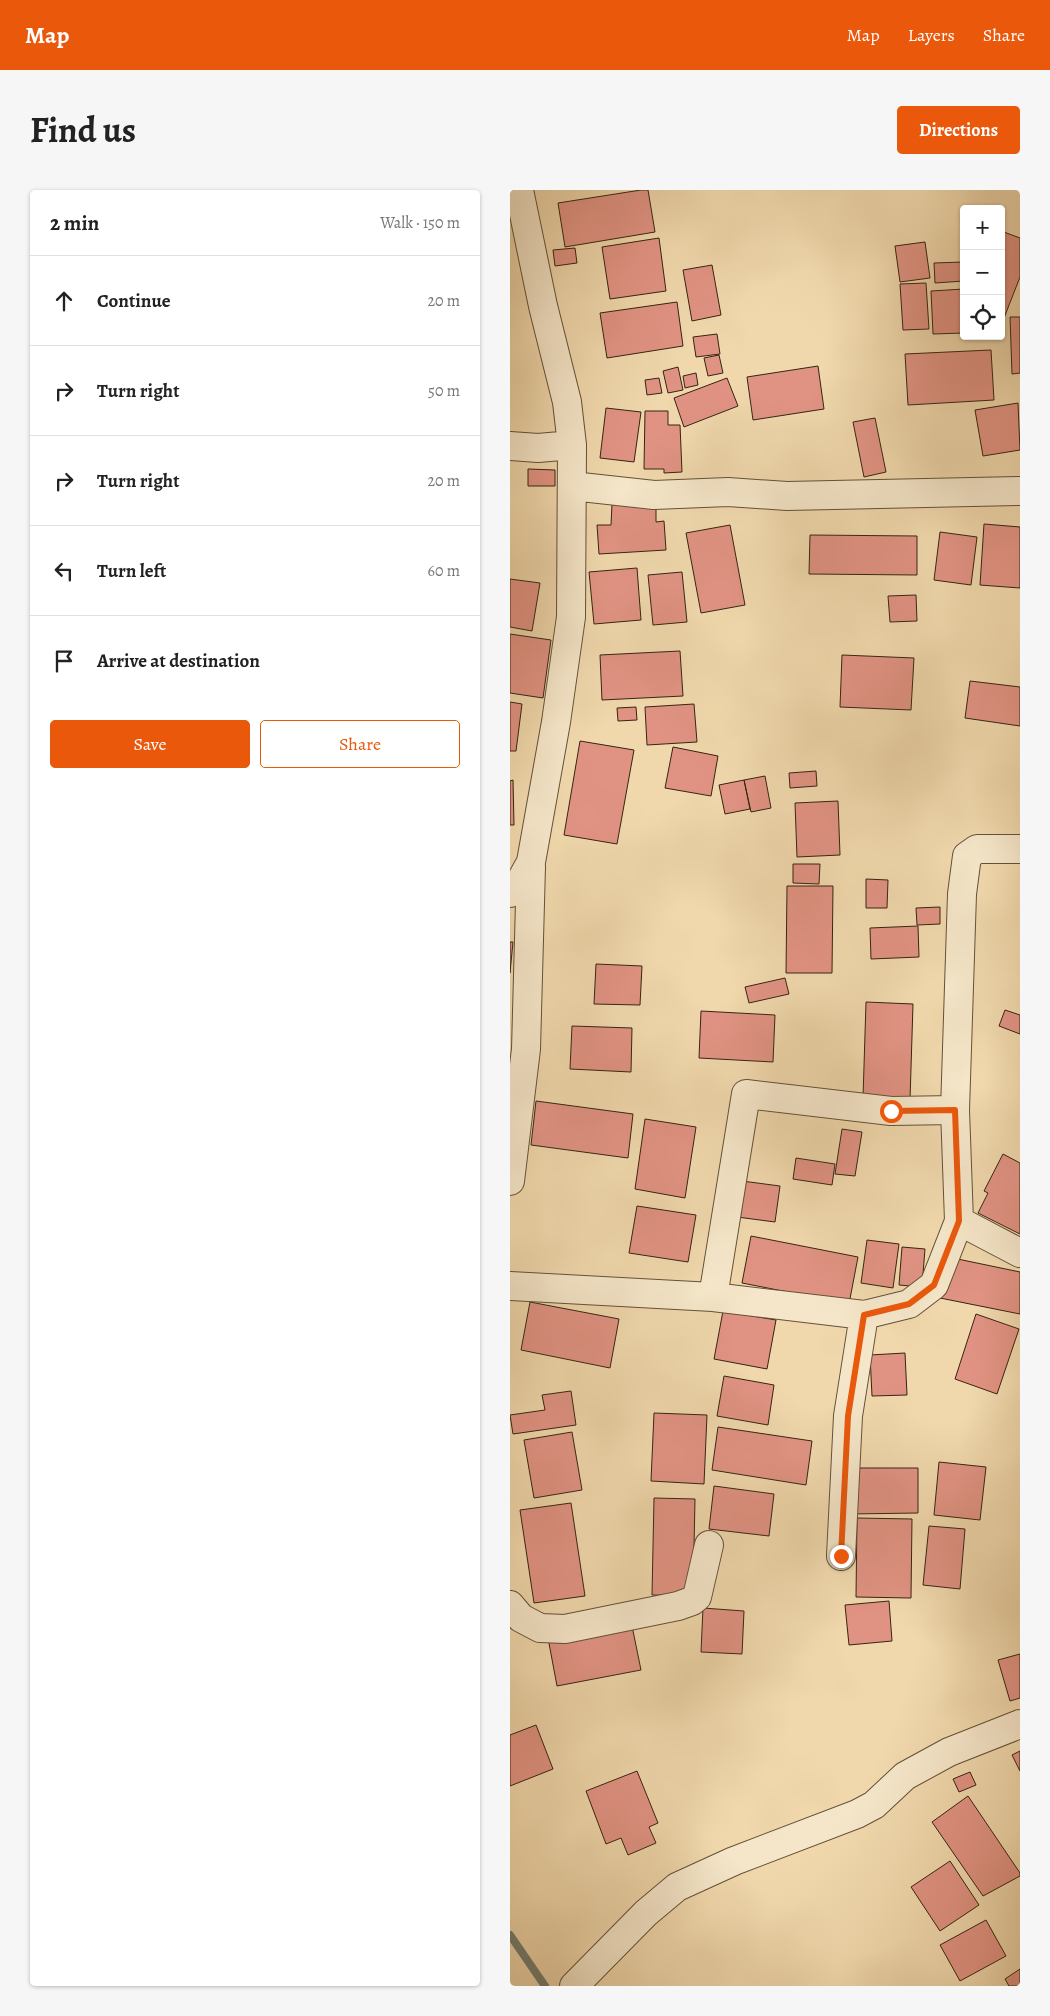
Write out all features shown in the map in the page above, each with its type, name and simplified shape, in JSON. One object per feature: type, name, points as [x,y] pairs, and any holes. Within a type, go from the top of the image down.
[{"type":"street","points":[[510,1181],[526,1050],[531,862],[556,722],[571,617],[572,486],[572,445],[567,402],[517,202]]},
{"type":"street","points":[[510,446],[538,448],[572,445]]},
{"type":"street","points":[[572,486],[654,495],[728,492],[786,496],[1020,491]]},
{"type":"street","points":[[510,1286],[713,1297],[864,1315],[909,1304],[934,1285],[959,1221],[955,1110],[962,894],[967,856],[977,849],[1020,849]]},
{"type":"street","points":[[510,893],[516,889],[531,862]]},
{"type":"street","points":[[713,1297],[746,1094],[891,1111],[955,1110]]},
{"type":"street","points":[[959,1221],[1020,1254]]},
{"type":"street","points":[[841,1556],[848,1416],[864,1315]]},
{"type":"street","points":[[510,1605],[521,1618],[540,1628],[565,1629],[678,1606],[697,1597],[709,1545]]},
{"type":"street","points":[[574,1986],[646,1913],[677,1887],[734,1861],[857,1814],[874,1805],[905,1776],[949,1752],[1020,1724]]},
{"type":"building","points":[[648,190],[655,232],[565,247],[558,203]]},
{"type":"building","points":[[1005,232],[1020,238],[1020,277],[1005,315]]},
{"type":"building","points":[[659,238],[666,291],[610,299],[602,247]]},
{"type":"building","points":[[925,242],[930,278],[900,282],[895,246]]},
{"type":"building","points":[[575,248],[577,263],[555,266],[553,250]]},
{"type":"building","points":[[960,262],[960,281],[935,283],[934,263]]},
{"type":"building","points":[[712,265],[721,315],[692,321],[683,270]]},
{"type":"building","points":[[926,283],[929,329],[903,330],[900,284]]},
{"type":"building","points":[[960,289],[960,333],[933,334],[931,291]]},
{"type":"building","points":[[677,302],[683,346],[607,358],[600,313]]},
{"type":"building","points":[[1010,317],[1020,317],[1020,373],[1012,374]]},
{"type":"building","points":[[717,334],[720,354],[696,357],[693,337]]},
{"type":"building","points":[[991,350],[994,400],[908,405],[905,354]]},
{"type":"building","points":[[719,355],[723,373],[708,376],[704,358]]},
{"type":"building","points":[[818,366],[824,409],[753,420],[747,377]]},
{"type":"building","points":[[678,367],[683,390],[668,393],[663,371]]},
{"type":"building","points":[[696,373],[698,385],[685,388],[683,376]]},
{"type":"building","points":[[659,378],[662,393],[647,395],[645,380]]},
{"type":"building","points":[[727,378],[738,406],[684,427],[674,398]]},
{"type":"building","points":[[1018,403],[1020,450],[983,456],[975,410]]},
{"type":"building","points":[[606,408],[641,412],[634,462],[600,458]]},
{"type":"building","points":[[645,411],[668,411],[668,425],[680,425],[682,472],[664,473],[664,469],[644,469]]},
{"type":"building","points":[[875,418],[886,472],[864,477],[853,422]]},
{"type":"building","points":[[528,469],[555,470],[555,486],[528,486]]},
{"type":"building","points":[[612,504],[656,505],[656,522],[664,521],[666,550],[599,554],[597,525],[611,525]]},
{"type":"building","points":[[984,524],[1020,527],[1020,588],[980,585]]},
{"type":"building","points":[[730,525],[745,605],[701,613],[686,533]]},
{"type":"building","points":[[940,532],[977,537],[971,585],[934,580]]},
{"type":"building","points":[[810,535],[917,536],[917,575],[809,574]]},
{"type":"building","points":[[637,568],[641,620],[594,624],[589,572]]},
{"type":"building","points":[[682,572],[687,622],[653,625],[648,575]]},
{"type":"building","points":[[510,579],[540,583],[532,631],[510,627]]},
{"type":"building","points":[[916,595],[917,621],[890,622],[888,596]]},
{"type":"building","points":[[510,634],[551,640],[543,698],[510,693]]},
{"type":"building","points":[[680,651],[683,696],[602,700],[600,655]]},
{"type":"building","points":[[842,655],[914,658],[911,710],[840,707]]},
{"type":"building","points":[[970,681],[1020,687],[1020,726],[965,718]]},
{"type":"building","points":[[510,702],[522,704],[516,751],[510,751]]},
{"type":"building","points":[[694,704],[697,742],[647,745],[645,707]]},
{"type":"building","points":[[636,707],[637,720],[618,721],[617,708]]},
{"type":"building","points":[[580,741],[634,750],[617,844],[564,835]]},
{"type":"building","points":[[673,747],[718,756],[711,796],[665,788]]},
{"type":"building","points":[[816,771],[817,786],[790,788],[789,773]]},
{"type":"building","points":[[765,776],[771,808],[751,812],[744,780]]},
{"type":"building","points":[[513,780],[514,825],[510,825],[510,781]]},
{"type":"building","points":[[744,780],[750,809],[725,814],[719,785]]},
{"type":"building","points":[[838,801],[840,855],[797,857],[795,803]]},
{"type":"building","points":[[793,864],[820,864],[819,884],[793,883]]},
{"type":"building","points":[[866,879],[888,880],[887,908],[866,908]]},
{"type":"building","points":[[787,886],[833,886],[832,973],[786,973]]},
{"type":"building","points":[[940,907],[940,924],[917,925],[916,908]]},
{"type":"building","points":[[918,926],[919,957],[871,959],[870,928]]},
{"type":"building","points":[[510,942],[513,942],[510,973]]},
{"type":"building","points":[[596,964],[642,966],[640,1005],[594,1004]]},
{"type":"building","points":[[785,978],[789,994],[749,1003],[745,987]]},
{"type":"building","points":[[866,1002],[913,1004],[910,1100],[863,1098]]},
{"type":"building","points":[[1005,1010],[1020,1015],[1020,1034],[999,1026]]},
{"type":"building","points":[[701,1011],[775,1015],[773,1062],[699,1058]]},
{"type":"building","points":[[572,1026],[632,1028],[631,1072],[570,1069]]},
{"type":"building","points":[[536,1101],[633,1114],[628,1158],[531,1145]]},
{"type":"building","points":[[645,1119],[696,1127],[685,1198],[635,1189]]},
{"type":"building","points":[[842,1129],[862,1132],[855,1176],[835,1174]]},
{"type":"building","points":[[1003,1154],[1020,1163],[1020,1234],[978,1213],[988,1193],[984,1191]]},
{"type":"building","points":[[796,1158],[835,1164],[832,1185],[793,1179]]},
{"type":"building","points":[[742,1181],[780,1186],[775,1222],[737,1217]]},
{"type":"building","points":[[637,1206],[696,1215],[688,1262],[629,1253]]},
{"type":"building","points":[[751,1236],[858,1257],[849,1304],[742,1283]]},
{"type":"building","points":[[867,1240],[899,1244],[893,1288],[861,1283]]},
{"type":"building","points":[[902,1247],[925,1249],[922,1287],[899,1285]]},
{"type":"building","points":[[948,1257],[1020,1272],[1020,1314],[940,1298]]},
{"type":"building","points":[[530,1302],[619,1319],[610,1368],[521,1350]]},
{"type":"building","points":[[723,1311],[776,1320],[767,1369],[714,1359]]},
{"type":"building","points":[[976,1314],[1019,1329],[997,1394],[955,1379]]},
{"type":"building","points":[[905,1353],[907,1395],[872,1396],[870,1355]]},
{"type":"building","points":[[724,1376],[774,1385],[768,1425],[717,1416]]},
{"type":"building","points":[[571,1391],[576,1425],[513,1434],[510,1415],[545,1410],[542,1395]]},
{"type":"building","points":[[654,1413],[707,1415],[704,1484],[651,1481]]},
{"type":"building","points":[[718,1427],[812,1441],[806,1485],[712,1470]]},
{"type":"building","points":[[572,1432],[582,1490],[534,1498],[524,1440]]},
{"type":"building","points":[[939,1462],[986,1467],[980,1520],[934,1515]]},
{"type":"building","points":[[850,1468],[918,1468],[918,1513],[850,1514]]},
{"type":"building","points":[[714,1486],[774,1494],[769,1536],[709,1529]]},
{"type":"building","points":[[654,1498],[695,1499],[693,1596],[652,1595]]},
{"type":"building","points":[[571,1503],[585,1596],[534,1603],[520,1510]]},
{"type":"building","points":[[857,1518],[912,1519],[911,1598],[856,1597]]},
{"type":"building","points":[[929,1526],[965,1529],[960,1589],[923,1585]]},
{"type":"building","points":[[889,1601],[892,1641],[849,1645],[845,1605]]},
{"type":"building","points":[[703,1608],[744,1611],[742,1654],[701,1652]]},
{"type":"building","points":[[631,1621],[641,1670],[557,1686],[548,1638]]},
{"type":"building","points":[[1020,1654],[1020,1698],[1010,1701],[998,1660]]},
{"type":"building","points":[[536,1725],[553,1769],[510,1786],[510,1735]]},
{"type":"building","points":[[1020,1751],[1020,1771],[1012,1755]]},
{"type":"building","points":[[637,1771],[658,1823],[649,1827],[656,1843],[628,1855],[621,1838],[606,1844],[586,1791]]},
{"type":"building","points":[[970,1772],[976,1785],[959,1792],[953,1779]]},
{"type":"building","points":[[968,1796],[1020,1873],[1020,1876],[983,1896],[932,1822]]},
{"type":"building","points":[[950,1861],[979,1905],[940,1931],[911,1887]]},
{"type":"building","points":[[986,1920],[1006,1956],[960,1981],[940,1945]]},
{"type":"building","points":[[1020,1969],[1020,1986],[1009,1986],[1005,1979]]},
{"type":"waterway","points":[[510,1935],[545,1986]]},
{"type":"route","points":[[841,1556],[848,1416],[864,1315],[909,1304],[934,1285],[959,1221],[955,1110],[891,1111]]}]
